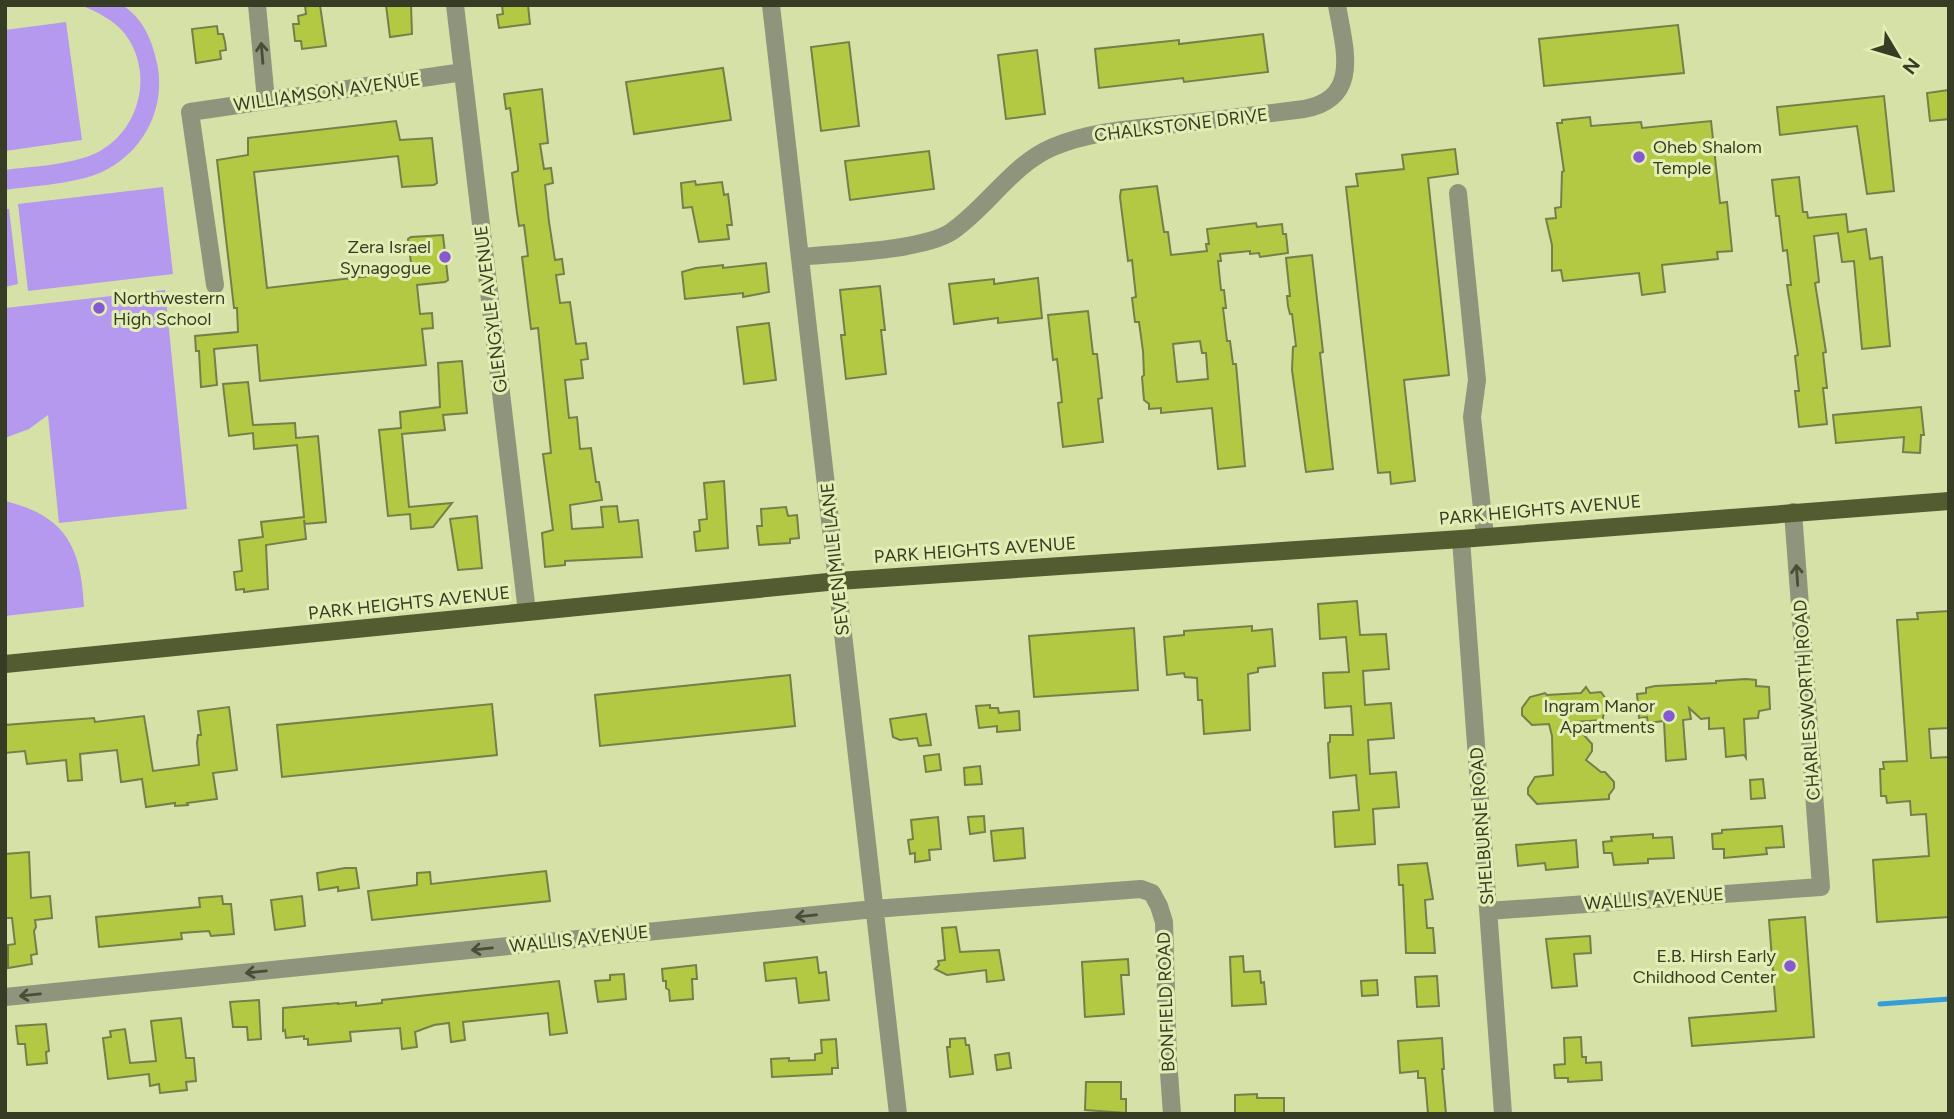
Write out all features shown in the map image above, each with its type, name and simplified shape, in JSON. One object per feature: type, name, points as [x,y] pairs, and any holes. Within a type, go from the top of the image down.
[{"type":"main road","name":"PARK HEIGHTS AVENUE","points":[[5,664],[838,581],[1461,539],[1949,501]]},
{"type":"street","points":[[257,5],[266,100]]},
{"type":"street","name":"GLENGYLE AVENUE","points":[[455,5],[527,612]]},
{"type":"street","name":"SEVEN MILE LANE","points":[[771,5],[898,1114]]},
{"type":"street","name":"CHALKSTONE DRIVE","points":[[800,257],[901,246],[940,238],[967,219],[1004,182],[1037,155],[1071,141],[1114,131],[1304,109],[1329,101],[1339,90],[1345,76],[1346,62],[1337,5]]},
{"type":"street","name":"WILLIAMSON AVENUE","points":[[215,285],[190,112],[463,72]]},
{"type":"street","points":[[1458,193],[1477,380],[1472,417],[1485,536]]},
{"type":"street","name":"CHARLESWORTH ROAD","points":[[1793,512],[1821,887]]},
{"type":"street","name":"SHELBURNE ROAD","points":[[1461,539],[1503,1114]]},
{"type":"street","name":"WALLIS AVENUE","points":[[1488,911],[1821,887]]},
{"type":"street","name":"WALLIS AVENUE","points":[[5,997],[874,909],[1125,889],[1141,889],[1152,893]]},
{"type":"street","name":"BONFIELD ROAD","points":[[1152,893],[1164,922],[1172,1114]]},
{"type":"shaded area","points":[[81,5],[122,5],[141,23],[157,63],[158,101],[152,118],[133,149],[119,162],[103,171],[65,182],[5,190],[5,170],[90,156],[114,141],[133,114],[140,82],[134,49],[116,25]]},
{"type":"shaded area","points":[[66,22],[82,140],[5,151],[5,30]]},
{"type":"shaded area","points":[[163,187],[173,274],[28,291],[18,204]]},
{"type":"shaded area","points":[[5,209],[9,209],[18,284],[5,287]]},
{"type":"shaded area","points":[[165,290],[187,509],[59,523],[48,415],[29,429],[5,438],[5,308]]},
{"type":"shaded area","points":[[5,501],[43,515],[66,537],[79,567],[84,607],[5,616]]},
{"type":"building","points":[[305,5],[320,5],[326,46],[302,49],[301,41],[295,41],[293,24],[299,24],[298,16],[306,14]]},
{"type":"building","points":[[386,5],[411,5],[412,34],[390,37]]},
{"type":"building","points":[[502,5],[528,5],[530,24],[499,28],[497,15],[503,14]]},
{"type":"building","points":[[1678,25],[1684,73],[1544,86],[1539,39]]},
{"type":"building","points":[[217,26],[218,34],[223,34],[226,50],[220,51],[221,59],[196,63],[192,29]]},
{"type":"building","points":[[1263,34],[1268,72],[1099,88],[1095,49],[1179,40],[1179,44]]},
{"type":"building","points":[[849,42],[859,126],[821,131],[811,47]]},
{"type":"building","points":[[1037,50],[1045,114],[1006,119],[998,55]]},
{"type":"building","points":[[723,68],[731,120],[634,134],[626,82]]},
{"type":"building","points":[[542,89],[548,143],[540,144],[544,169],[551,168],[553,183],[545,185],[555,260],[562,259],[564,274],[556,275],[560,303],[570,302],[576,344],[586,343],[588,359],[581,360],[583,378],[565,380],[569,418],[577,417],[580,449],[591,448],[596,482],[599,482],[602,500],[570,505],[572,529],[603,527],[601,507],[617,506],[619,522],[638,520],[642,557],[565,561],[565,565],[545,567],[542,533],[553,530],[543,454],[551,453],[538,328],[531,329],[522,257],[528,256],[524,225],[519,226],[512,173],[518,171],[518,167],[510,108],[506,109],[504,94]]},
{"type":"building","points":[[1949,90],[1949,119],[1930,121],[1927,93]]},
{"type":"building","points":[[1884,96],[1894,191],[1867,194],[1857,126],[1780,135],[1777,107]]},
{"type":"building","name":"Oheb Shalom Temple","points":[[1590,117],[1591,126],[1641,122],[1642,128],[1711,121],[1720,203],[1727,202],[1732,251],[1717,252],[1718,259],[1662,265],[1665,292],[1642,295],[1639,273],[1563,281],[1561,270],[1552,271],[1552,245],[1546,219],[1556,218],[1555,208],[1561,207],[1564,171],[1557,123]]},
{"type":"building","points":[[396,121],[400,140],[432,138],[437,183],[434,185],[402,187],[398,156],[254,172],[267,288],[412,271],[408,239],[443,235],[448,280],[417,285],[420,314],[432,313],[433,328],[422,329],[426,365],[260,381],[257,345],[214,349],[217,385],[201,387],[199,351],[196,351],[195,336],[238,332],[217,160],[248,155],[248,138]]},
{"type":"building","points":[[1455,149],[1458,174],[1428,178],[1449,375],[1404,380],[1415,481],[1391,484],[1390,472],[1378,473],[1346,187],[1358,186],[1356,174],[1404,169],[1402,155]]},
{"type":"building","points":[[929,151],[934,189],[850,200],[845,161]]},
{"type":"building","points":[[1799,177],[1803,212],[1807,212],[1808,218],[1846,214],[1848,232],[1866,229],[1870,259],[1882,257],[1890,346],[1862,349],[1854,261],[1842,262],[1838,233],[1814,236],[1819,282],[1815,283],[1826,352],[1823,353],[1827,388],[1823,388],[1827,424],[1799,427],[1795,391],[1799,391],[1795,356],[1798,355],[1787,285],[1791,285],[1787,250],[1783,251],[1779,216],[1776,216],[1772,180]]},
{"type":"building","points":[[695,181],[696,185],[722,182],[724,195],[728,194],[732,225],[727,225],[729,239],[699,242],[692,207],[683,208],[681,183]]},
{"type":"building","points":[[1157,186],[1164,232],[1168,232],[1171,255],[1207,251],[1207,229],[1256,223],[1257,227],[1282,224],[1288,253],[1260,257],[1259,253],[1250,254],[1250,251],[1220,254],[1221,261],[1218,261],[1221,290],[1224,290],[1227,341],[1230,341],[1233,364],[1236,364],[1245,466],[1218,469],[1212,408],[1161,413],[1161,408],[1149,409],[1149,404],[1144,400],[1143,351],[1139,322],[1135,322],[1132,298],[1136,297],[1132,260],[1128,261],[1121,190]],"holes":[[[1200,341],[1202,353],[1206,353],[1208,379],[1177,382],[1173,344]]]},
{"type":"building","points":[[1312,255],[1333,469],[1306,472],[1292,370],[1293,347],[1296,346],[1292,314],[1288,306],[1287,296],[1290,296],[1286,258]]},
{"type":"building","points":[[766,263],[769,292],[743,297],[743,293],[685,299],[682,272],[723,265],[723,268]]},
{"type":"building","points":[[1038,278],[1042,318],[998,323],[998,318],[954,324],[949,284],[994,279],[994,284]]},
{"type":"building","points":[[880,286],[886,374],[846,379],[840,290]]},
{"type":"building","points":[[1088,311],[1093,354],[1097,354],[1103,442],[1063,447],[1058,403],[1062,402],[1057,359],[1053,360],[1048,315]]},
{"type":"building","points":[[769,323],[776,380],[744,384],[737,327]]},
{"type":"building","points":[[462,361],[467,413],[443,415],[445,430],[402,434],[409,507],[452,503],[433,527],[411,529],[410,514],[388,516],[379,430],[401,428],[400,412],[440,407],[438,363]]},
{"type":"building","points":[[248,382],[253,425],[295,423],[296,438],[318,436],[326,522],[305,524],[304,520],[306,539],[266,545],[268,589],[244,592],[244,589],[236,590],[234,572],[242,571],[239,540],[263,537],[261,522],[304,517],[297,445],[254,449],[253,433],[229,436],[223,384]]},
{"type":"building","points":[[1921,407],[1924,435],[1921,435],[1920,453],[1903,452],[1904,437],[1836,443],[1833,415]]},
{"type":"building","points":[[724,481],[728,548],[696,551],[694,532],[700,531],[699,520],[707,519],[704,483]]},
{"type":"building","points":[[786,507],[788,516],[797,515],[799,538],[790,539],[790,543],[759,545],[757,526],[762,526],[761,509]]},
{"type":"building","points":[[477,516],[482,568],[458,570],[450,519]]},
{"type":"building","points":[[1357,601],[1360,635],[1386,634],[1389,669],[1363,671],[1365,705],[1391,703],[1394,738],[1368,740],[1370,774],[1396,772],[1399,807],[1373,809],[1375,844],[1335,847],[1333,812],[1359,810],[1356,775],[1330,778],[1330,735],[1353,735],[1351,706],[1325,708],[1323,673],[1349,672],[1346,637],[1320,639],[1318,604]]},
{"type":"building","points":[[1949,611],[1949,728],[1929,729],[1931,758],[1949,757],[1949,917],[1877,922],[1873,860],[1929,856],[1926,814],[1911,815],[1910,801],[1887,803],[1886,796],[1881,796],[1880,769],[1884,769],[1883,762],[1907,761],[1897,620],[1918,619],[1917,613]]},
{"type":"building","points":[[1252,626],[1252,631],[1272,629],[1275,666],[1258,668],[1258,672],[1248,674],[1250,730],[1204,734],[1202,700],[1198,700],[1197,678],[1185,677],[1184,673],[1167,675],[1164,637],[1184,635],[1184,631]]},
{"type":"building","points":[[1134,628],[1138,690],[1034,697],[1029,636]]},
{"type":"building","points":[[790,675],[795,726],[600,746],[595,695]]},
{"type":"building","name":"Ingram Manor Apartments","points":[[1756,680],[1756,686],[1769,687],[1770,709],[1759,711],[1758,718],[1744,719],[1746,758],[1744,755],[1726,757],[1724,728],[1709,729],[1709,718],[1701,719],[1689,708],[1691,719],[1683,720],[1686,759],[1666,761],[1664,721],[1648,723],[1647,717],[1639,718],[1637,694],[1646,693],[1646,688],[1655,686]]},
{"type":"building","name":"Ingram Manor Apartments","points":[[1586,687],[1590,693],[1601,692],[1609,709],[1603,720],[1572,722],[1592,744],[1592,751],[1586,760],[1601,772],[1605,772],[1614,782],[1614,788],[1609,799],[1537,804],[1528,794],[1528,788],[1535,777],[1553,775],[1552,736],[1549,724],[1532,725],[1522,715],[1522,708],[1530,697],[1545,693],[1581,693]]},
{"type":"building","points":[[492,704],[497,755],[282,777],[277,725]]},
{"type":"building","points":[[990,705],[990,708],[998,708],[999,713],[1019,711],[1020,730],[997,732],[997,726],[979,728],[976,706]]},
{"type":"building","points":[[229,707],[237,770],[213,773],[217,799],[187,803],[188,805],[175,806],[175,803],[146,807],[142,779],[121,782],[117,750],[80,754],[82,780],[68,781],[66,760],[27,764],[25,751],[5,753],[5,725],[94,718],[95,722],[144,716],[153,771],[199,765],[197,743],[198,735],[201,735],[198,711]]},
{"type":"building","points":[[926,714],[931,745],[919,746],[917,738],[900,740],[893,737],[890,719]]},
{"type":"building","points":[[939,754],[941,770],[926,772],[924,756]]},
{"type":"building","points":[[980,766],[982,784],[965,785],[964,768]]},
{"type":"building","points":[[1763,779],[1765,798],[1751,799],[1750,780]]},
{"type":"building","points":[[984,816],[985,832],[970,834],[968,817]]},
{"type":"building","points":[[938,817],[941,849],[929,850],[930,860],[915,862],[915,853],[910,854],[908,840],[913,839],[911,820]]},
{"type":"building","points":[[1782,826],[1784,847],[1766,848],[1767,854],[1724,858],[1724,849],[1713,849],[1712,834],[1722,833],[1722,830]]},
{"type":"building","points":[[1023,828],[1025,858],[994,861],[991,831]]},
{"type":"building","points":[[1653,834],[1653,838],[1672,837],[1674,858],[1614,865],[1612,853],[1604,853],[1603,842],[1612,841],[1611,837]]},
{"type":"building","points":[[1576,840],[1578,867],[1546,870],[1545,863],[1518,866],[1516,845]]},
{"type":"building","points":[[29,852],[31,898],[50,896],[52,918],[35,920],[37,954],[31,955],[32,964],[8,968],[8,945],[15,944],[12,918],[5,918],[5,854]]},
{"type":"building","points":[[1427,863],[1433,899],[1425,900],[1427,928],[1433,928],[1435,953],[1406,953],[1403,885],[1399,885],[1398,865]]},
{"type":"building","points":[[356,868],[359,888],[319,890],[317,873]]},
{"type":"building","points":[[546,871],[550,901],[372,920],[368,891],[417,885],[417,873],[430,872],[431,884]]},
{"type":"building","points":[[222,896],[223,904],[231,904],[234,934],[211,936],[209,931],[181,933],[182,939],[99,947],[96,917],[200,907],[199,898]]},
{"type":"building","points":[[302,896],[305,926],[275,930],[271,900]]},
{"type":"building","name":"E.B. Hirsh Early Childhood Center","points":[[1805,917],[1814,1037],[1692,1046],[1689,1018],[1776,1011],[1769,920]]},
{"type":"building","points":[[956,927],[960,952],[999,950],[1004,980],[987,982],[986,970],[947,975],[935,969],[939,965],[938,961],[945,960],[942,928]]},
{"type":"building","points":[[1590,936],[1591,953],[1574,954],[1577,986],[1552,988],[1546,939]]},
{"type":"building","points":[[1243,956],[1244,972],[1260,971],[1266,1004],[1232,1006],[1230,957]]},
{"type":"building","points":[[817,957],[819,973],[826,972],[829,1000],[799,1003],[796,978],[766,981],[764,963]]},
{"type":"building","points":[[1128,959],[1129,975],[1121,975],[1124,1014],[1085,1017],[1082,962]]},
{"type":"building","points":[[696,965],[697,979],[692,979],[693,999],[670,1001],[662,969]]},
{"type":"building","points":[[624,974],[626,999],[598,1002],[595,981],[610,980],[610,975]]},
{"type":"building","points":[[1437,976],[1439,1006],[1417,1007],[1415,977]]},
{"type":"building","points":[[1377,980],[1378,995],[1362,996],[1361,981]]},
{"type":"building","points":[[559,981],[567,1033],[550,1035],[548,1013],[463,1022],[465,1040],[451,1042],[449,1023],[434,1025],[415,1032],[417,1047],[402,1049],[400,1028],[350,1032],[351,1041],[308,1045],[308,1039],[304,1039],[304,1036],[286,1038],[285,1030],[283,1031],[283,1008],[356,1002],[356,1006],[382,1003],[382,1000]]},
{"type":"building","points":[[259,1000],[261,1039],[248,1040],[247,1027],[233,1027],[230,1002]]},
{"type":"building","points":[[181,1018],[186,1058],[194,1058],[196,1081],[186,1082],[187,1090],[160,1093],[159,1084],[150,1086],[149,1074],[108,1079],[103,1038],[111,1037],[110,1031],[125,1029],[130,1063],[156,1061],[151,1021]]},
{"type":"building","points":[[46,1024],[49,1051],[46,1052],[47,1063],[27,1065],[25,1044],[18,1044],[16,1026]]},
{"type":"building","points":[[1581,1037],[1582,1057],[1586,1057],[1586,1063],[1601,1062],[1602,1080],[1568,1082],[1568,1078],[1555,1078],[1554,1065],[1565,1064],[1564,1038]]},
{"type":"building","points":[[965,1038],[966,1045],[969,1045],[973,1074],[950,1077],[947,1047],[950,1047],[950,1039]]},
{"type":"building","points":[[1442,1038],[1446,1114],[1428,1114],[1425,1078],[1418,1078],[1418,1071],[1400,1073],[1398,1041]]},
{"type":"building","points":[[836,1039],[838,1068],[832,1068],[832,1074],[772,1077],[771,1059],[815,1060],[815,1054],[822,1053],[821,1040]]},
{"type":"building","points":[[1009,1053],[1011,1068],[997,1070],[995,1055]]},
{"type":"building","points":[[1086,1082],[1121,1082],[1121,1099],[1126,1099],[1126,1113],[1085,1110]]},
{"type":"building","points":[[1257,1094],[1257,1098],[1284,1098],[1284,1114],[1235,1114],[1235,1095]]},
{"type":"waterway","points":[[1880,1004],[1949,999]]},
{"type":"place","name":"Oheb Shalom Temple","points":[[1639,157]]},
{"type":"place","name":"Zera Israel Synagogue","points":[[445,257]]},
{"type":"place","name":"Northwestern High School","points":[[99,308]]},
{"type":"place","name":"Ingram Manor Apartments","points":[[1669,716]]},
{"type":"place","name":"E.B. Hirsh Early Childhood Center","points":[[1790,966]]}]
